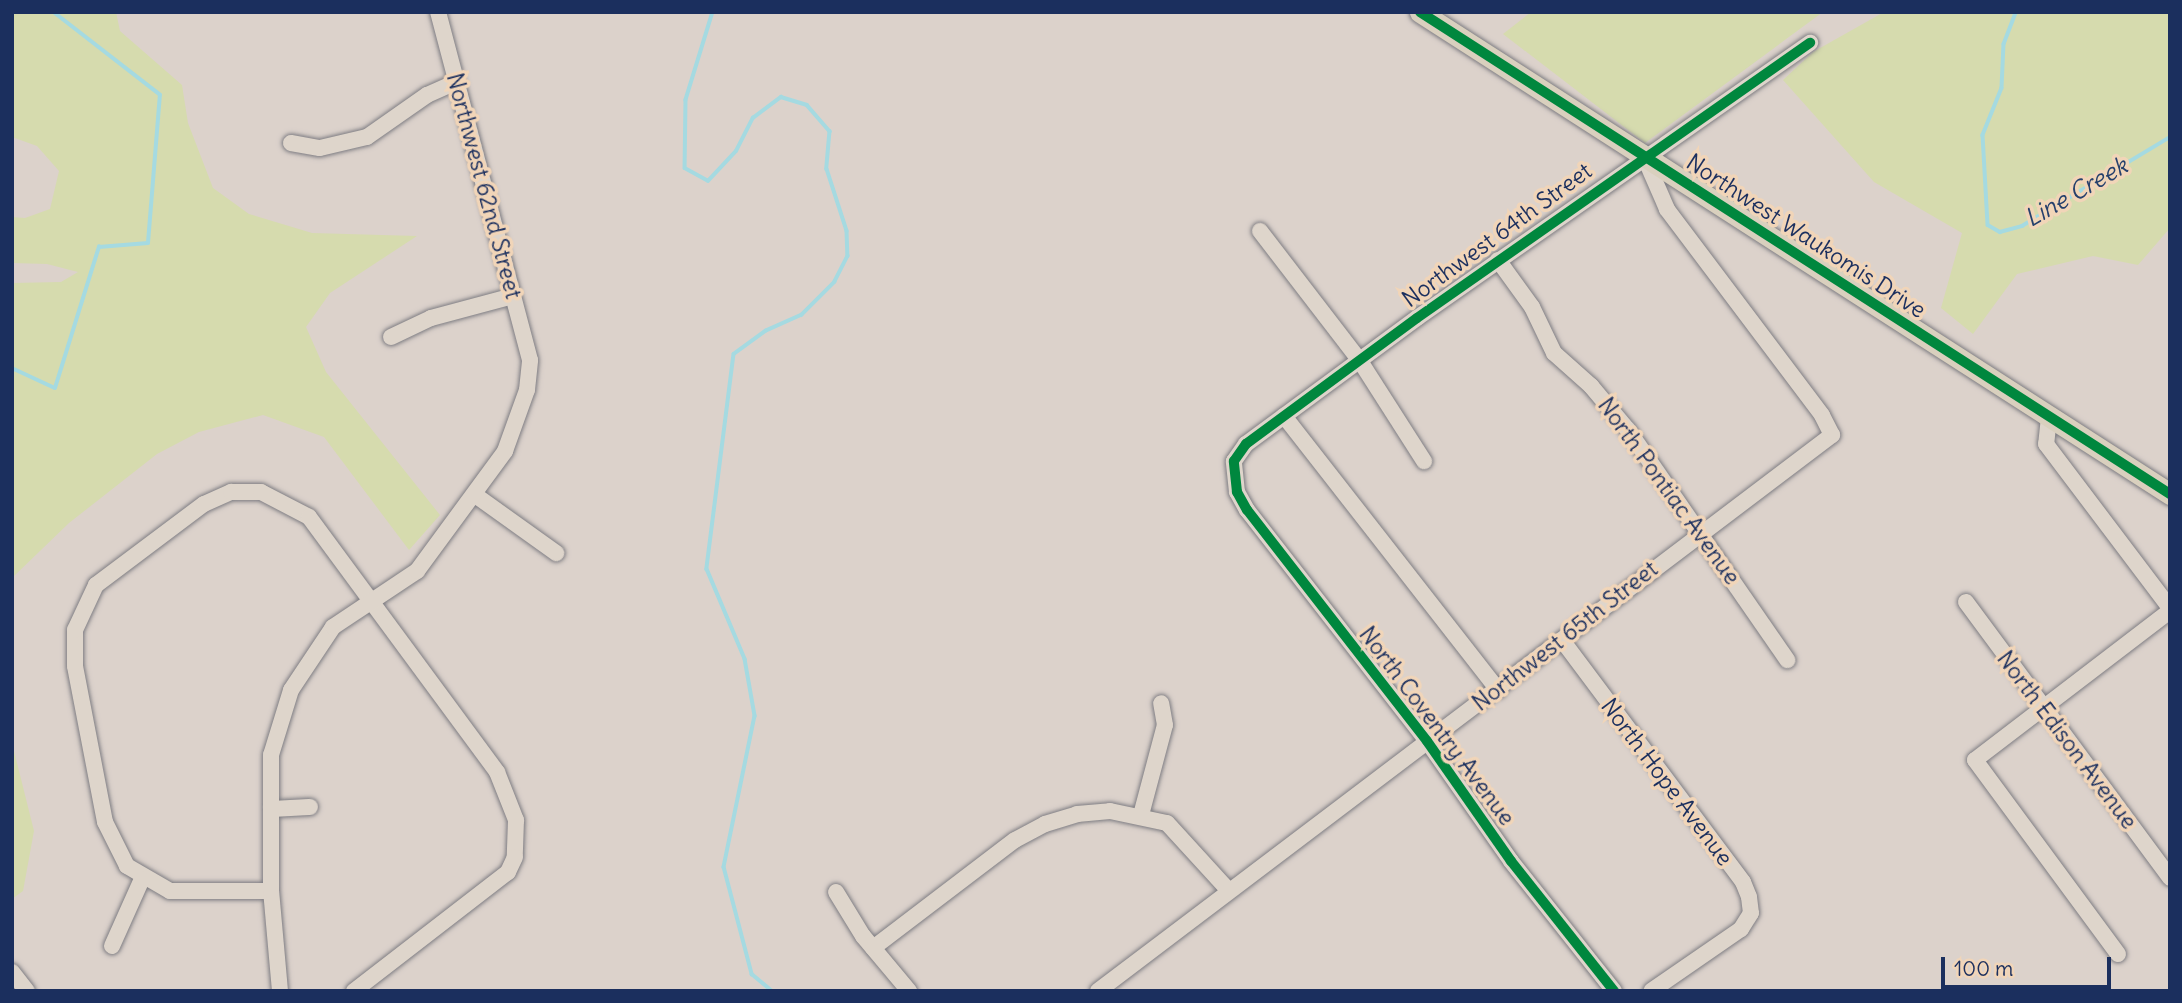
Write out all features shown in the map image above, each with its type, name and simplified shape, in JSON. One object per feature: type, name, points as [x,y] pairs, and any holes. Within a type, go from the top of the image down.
[{"type":"main road","name":"Northwest Waukomis Drive","points":[[1420,12],[2170,494]]},
{"type":"street","name":"Northwest 62nd Street","points":[[438,12],[530,360],[519,420],[475,495]]},
{"type":"street","name":"Northwest 64th Street","points":[[1235,481],[1234,461],[1246,444],[1644,156],[1810,43]]},
{"type":"street","points":[[291,143],[320,148],[366,137],[427,94],[456,82]]},
{"type":"street","name":"Northwest 65th Street","points":[[1098,991],[1832,435],[1822,415],[1667,209],[1644,156]]},
{"type":"street","points":[[1260,231],[1360,361],[1424,461]]},
{"type":"street","name":"North Pontiac Avenue","points":[[1499,260],[1532,307],[1555,353],[1591,386],[1628,430],[1787,660]]},
{"type":"street","points":[[391,337],[431,318],[513,296]]},
{"type":"street","points":[[1284,416],[1498,690]]},
{"type":"street","points":[[2049,418],[2046,444],[2170,609],[1975,761],[2118,954]]},
{"type":"street","name":"North Coventry Avenue","points":[[1235,481],[1247,510],[1427,741],[1511,861],[1614,991]]},
{"type":"street","points":[[271,891],[170,891],[142,879],[127,866],[105,822],[75,666],[75,630],[96,585],[123,561],[204,504],[231,492],[261,492],[309,517],[373,598],[497,772],[516,820],[515,857],[508,872],[354,991]]},
{"type":"street","points":[[280,991],[271,891],[271,755],[290,690],[333,627],[417,570],[475,495],[556,553]]},
{"type":"street","name":"North Edison Avenue","points":[[1966,602],[2041,708],[2170,878]]},
{"type":"street","name":"North Hope Avenue","points":[[1562,640],[1743,882],[1751,913],[1741,929],[1651,991]]},
{"type":"street","points":[[1141,815],[1165,725],[1161,703]]},
{"type":"street","points":[[271,809],[310,807]]},
{"type":"street","points":[[873,948],[1029,831],[1085,813],[1141,815],[1167,823],[1229,891]]},
{"type":"street","points":[[112,946],[142,879]]},
{"type":"street","points":[[836,892],[873,948],[909,991]]},
{"type":"street","points":[[12,971],[27,991]]},
{"type":"green space","points":[[12,12],[116,12],[120,31],[182,85],[188,123],[213,188],[249,214],[312,233],[417,236],[330,293],[306,327],[326,372],[440,515],[409,550],[324,437],[263,415],[199,432],[157,454],[69,523],[12,578],[12,283],[61,282],[78,272],[47,264],[12,263],[12,217],[25,218],[50,209],[59,171],[37,146],[12,137]]},
{"type":"green space","points":[[1531,12],[1823,12],[1645,143],[1503,34]]},
{"type":"green space","points":[[1884,12],[2170,12],[2170,228],[2138,265],[2093,256],[2017,274],[1973,334],[1941,308],[1962,233],[1874,182],[1783,80],[1813,52]]},
{"type":"green space","points":[[12,743],[34,831],[23,891],[12,899]]},
{"type":"waterway","points":[[12,368],[55,388],[99,247],[148,243],[160,95],[53,12]]},
{"type":"waterway","points":[[713,12],[686,100],[685,168],[708,181],[736,151],[753,118],[781,97],[807,105],[830,131],[827,169],[847,231],[848,256],[835,282],[802,315],[766,331],[734,354],[707,569],[745,659],[755,716],[724,867],[752,974],[772,991]]},
{"type":"waterway","name":"Line Creek","points":[[2016,13],[2004,44],[2002,88],[1983,135],[1988,225],[2000,232],[2022,226],[2170,137]]},
{"type":"cycle path","points":[[1420,12],[2170,494]]},
{"type":"cycle path","points":[[1614,991],[1511,861],[1427,741],[1247,510],[1237,492],[1234,461],[1246,444],[1417,318],[1810,43]]}]
